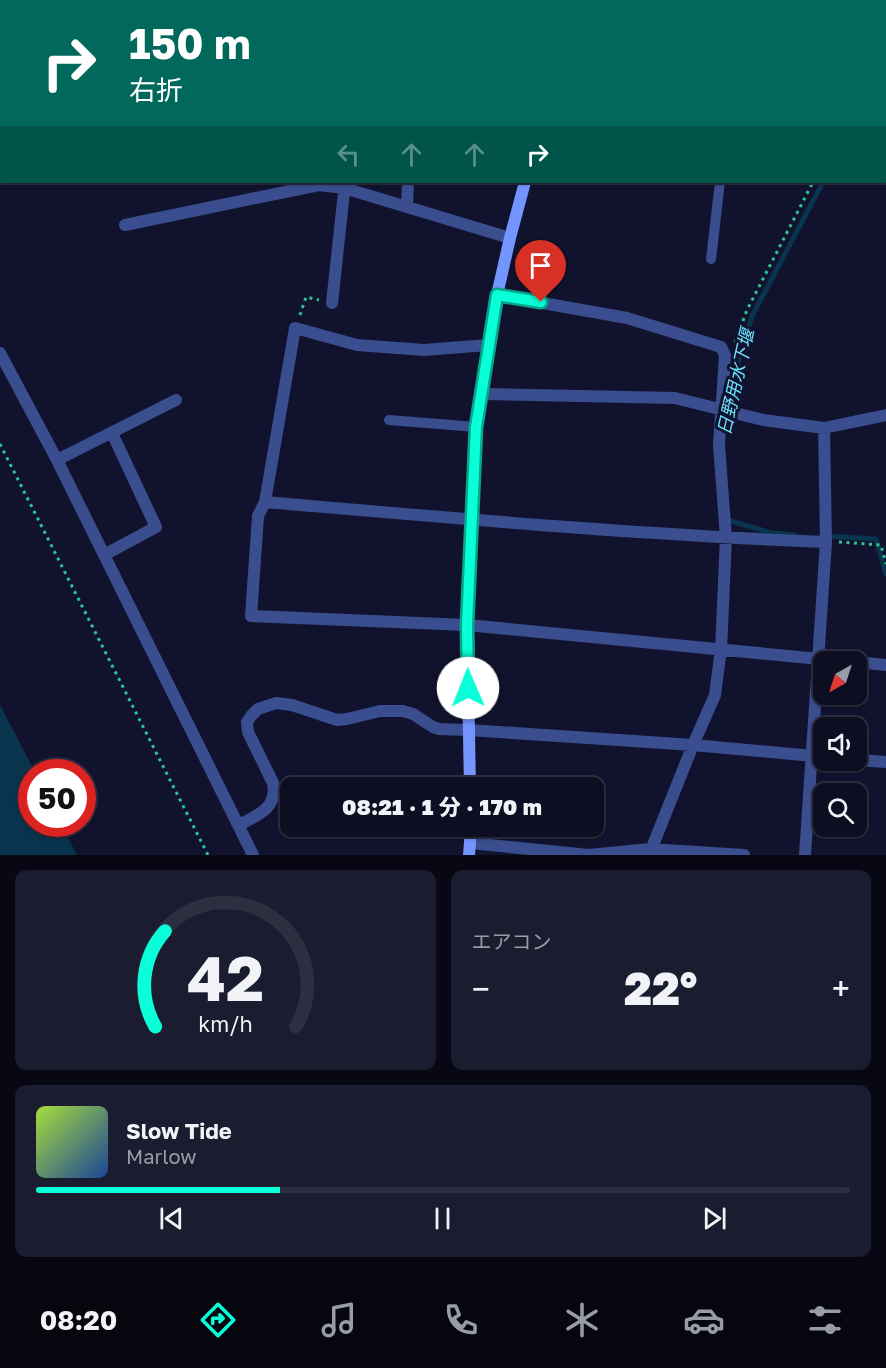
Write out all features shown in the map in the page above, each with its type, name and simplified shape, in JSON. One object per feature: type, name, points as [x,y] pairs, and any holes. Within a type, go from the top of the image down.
[{"type":"main road","points":[[470,777],[467,625],[476,427],[497,295],[525,183]]},
{"type":"street","points":[[125,225],[317,183],[344,185],[510,238]]},
{"type":"street","points":[[407,207],[408,183]]},
{"type":"street","points":[[332,303],[344,185]]},
{"type":"street","points":[[497,295],[627,318],[721,347],[725,355],[719,445],[726,538],[721,649],[715,695],[650,852]]},
{"type":"street","points":[[488,345],[424,350],[357,345],[295,328],[266,502],[258,516],[251,615],[467,625],[813,658]]},
{"type":"street","points":[[0,353],[57,460],[253,855]]},
{"type":"street","points":[[481,394],[675,398],[764,420],[824,428],[886,414]]},
{"type":"street","points":[[57,460],[176,400]]},
{"type":"street","points":[[818,651],[826,542],[824,428]]},
{"type":"street","points":[[104,555],[156,527],[112,433]]},
{"type":"street","points":[[266,502],[726,538],[826,542]]},
{"type":"street","points":[[867,663],[886,665]]},
{"type":"street","points":[[239,825],[258,815],[273,801],[275,792],[273,783],[248,732],[247,722],[258,710],[276,703],[283,703],[337,720],[380,711],[403,711],[439,729],[813,756]]},
{"type":"street","points":[[867,761],[886,762]]},
{"type":"street","points":[[805,855],[816,771]]},
{"type":"street","points":[[470,849],[588,855],[650,852],[744,855]]},
{"type":"lane","points":[[711,259],[720,183]]},
{"type":"lane","points":[[389,420],[476,427]]},
{"type":"path","points":[[725,355],[729,360],[747,310],[812,183]]},
{"type":"path","points":[[295,328],[306,297],[332,303]]},
{"type":"path","points":[[0,444],[208,855]]},
{"type":"path","points":[[826,542],[881,545],[886,564]]},
{"type":"water","points":[[0,705],[28,759],[18,759],[18,837],[68,837],[77,855],[0,855]]},
{"type":"waterway","name":"日野用水下堰","points":[[727,408],[752,316],[822,183]]},
{"type":"waterway","name":"日野用水下堰","points":[[727,519],[772,533],[795,535]]},
{"type":"waterway","name":"日野用水下堰","points":[[825,536],[876,539],[886,574]]},
{"type":"route","points":[[468,688],[467,625],[476,427],[497,295],[541,302]]}]
